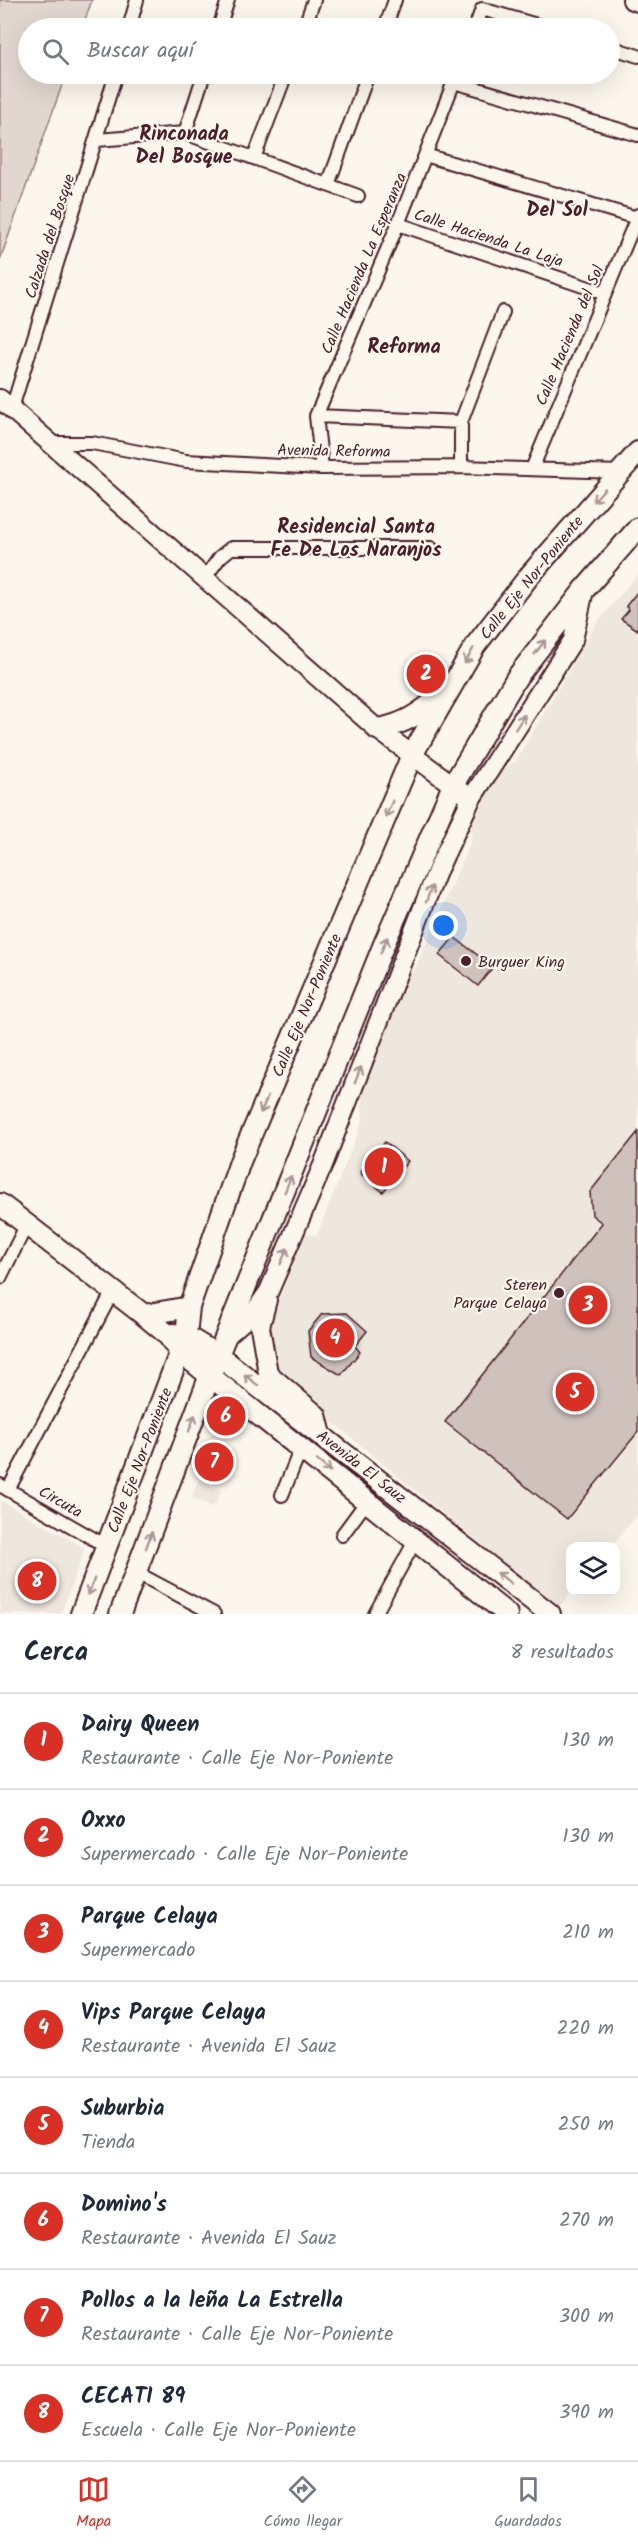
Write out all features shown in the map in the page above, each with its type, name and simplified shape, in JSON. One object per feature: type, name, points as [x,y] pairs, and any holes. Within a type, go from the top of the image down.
[{"type":"main road","name":"Calle Eje Nor-Poniente","points":[[81,1614],[242,1159],[412,755],[475,646],[530,575],[638,452]]},
{"type":"main road","points":[[120,1614],[210,1374],[384,944],[453,785],[517,677],[584,590],[638,528]]},
{"type":"main road","points":[[377,729],[397,726],[413,718],[450,689]]},
{"type":"main road","name":"Avenida El Sauz","points":[[0,1204],[178,1340],[210,1374],[507,1614]]},
{"type":"main road","points":[[144,1315],[189,1307]]},
{"type":"main road","name":"Avenida El Sauz","points":[[178,1340],[219,1356],[374,1475],[528,1607],[550,1614]]},
{"type":"main road","points":[[364,1498],[374,1475]]},
{"type":"street","points":[[132,18],[137,0]]},
{"type":"street","points":[[222,18],[228,0]]},
{"type":"street","points":[[308,18],[314,0]]},
{"type":"street","points":[[389,18],[395,0]]},
{"type":"street","points":[[632,0],[638,2]]},
{"type":"street","points":[[479,18],[482,9],[513,18]]},
{"type":"street","points":[[620,50],[638,56]]},
{"type":"street","name":"Calzada del Bosque","points":[[6,403],[97,140],[113,84]]},
{"type":"street","points":[[184,133],[201,84]]},
{"type":"street","points":[[254,158],[282,84]]},
{"type":"street","points":[[328,185],[364,84]]},
{"type":"street","name":"Calle Hacienda La Esperanza","points":[[322,468],[316,416],[398,224],[453,84]]},
{"type":"street","points":[[474,84],[638,135]]},
{"type":"street","points":[[97,140],[184,133],[358,196]]},
{"type":"street","points":[[425,155],[637,217]]},
{"type":"street","name":"Calle Hacienda del Sol","points":[[532,469],[637,217]]},
{"type":"street","name":"Calle Hacienda La Laja","points":[[398,224],[604,293]]},
{"type":"street","points":[[461,467],[461,422],[503,312]]},
{"type":"street","points":[[6,403],[377,729],[471,798]]},
{"type":"street","points":[[316,416],[461,422]]},
{"type":"street","name":"Avenida Reforma","points":[[50,443],[92,443],[186,460],[322,468],[461,467],[620,472]]},
{"type":"street","points":[[204,579],[220,557],[231,548],[431,548]]},
{"type":"street","points":[[322,1435],[317,1415],[268,1372],[260,1327],[269,1291],[323,1165],[438,869],[471,798],[573,640],[584,590]]},
{"type":"street","points":[[2,1272],[27,1224]]},
{"type":"street","points":[[4,1488],[113,1291]]},
{"type":"street","points":[[226,1336],[256,1310],[269,1291]]},
{"type":"street","points":[[282,1495],[301,1448]]},
{"type":"street","name":"Circuta","points":[[4,1488],[106,1546]]},
{"type":"street","points":[[342,1535],[364,1498]]},
{"type":"street","points":[[375,1614],[416,1541]]},
{"type":"street","points":[[137,1573],[214,1614]]},
{"type":"shaded area","points":[[0,0],[92,0],[86,18],[18,18],[18,84],[62,84],[0,260]]},
{"type":"shaded area","points":[[638,574],[638,1514],[615,1542],[566,1542],[566,1596],[568,1596],[558,1608],[285,1383],[274,1369],[269,1348],[270,1321],[305,1234],[317,1235],[363,1120],[361,1086],[402,978],[414,971],[472,839],[469,828],[498,773],[516,761],[596,624]]},
{"type":"shaded area","points":[[199,1480],[222,1491],[213,1507],[191,1497]]},
{"type":"shaded area","points":[[0,1500],[85,1548],[61,1614],[0,1614]]},
{"type":"building","points":[[638,591],[638,630],[621,619],[629,610],[626,606]]},
{"type":"building","name":"Burguer King","points":[[454,937],[493,967],[478,986],[439,955]]},
{"type":"building","points":[[638,1132],[638,1432],[567,1519],[445,1422],[602,1223],[592,1215],[590,1192]]},
{"type":"building","points":[[385,1142],[408,1161],[383,1192],[360,1173]]},
{"type":"building","points":[[347,1313],[367,1331],[355,1346],[360,1352],[341,1375],[311,1357],[308,1331],[322,1314]]},
{"type":"place","name":"Oxxo","points":[[426,674]]},
{"type":"place","name":"Burguer King","points":[[466,961]]},
{"type":"place","name":"Dairy Queen","points":[[384,1167]]},
{"type":"place","name":"Steren Parque Celaya","points":[[559,1293]]},
{"type":"place","name":"Parque Celaya","points":[[588,1305]]},
{"type":"place","name":"Vips Parque Celaya","points":[[335,1338]]},
{"type":"place","name":"Suburbia","points":[[575,1392]]},
{"type":"place","name":"Domino's","points":[[226,1416]]},
{"type":"place","name":"Pollos a la leña La Estrella","points":[[214,1462]]},
{"type":"place","name":"CECATI 89","points":[[37,1581]]},
{"type":"district","name":"Rinconada Del Bosque","points":[[184,144]]},
{"type":"district","name":"Del Sol","points":[[557,209]]},
{"type":"district","name":"Reforma","points":[[404,346]]},
{"type":"district","name":"Residencial Santa Fe De Los Naranjos","points":[[356,538]]}]
